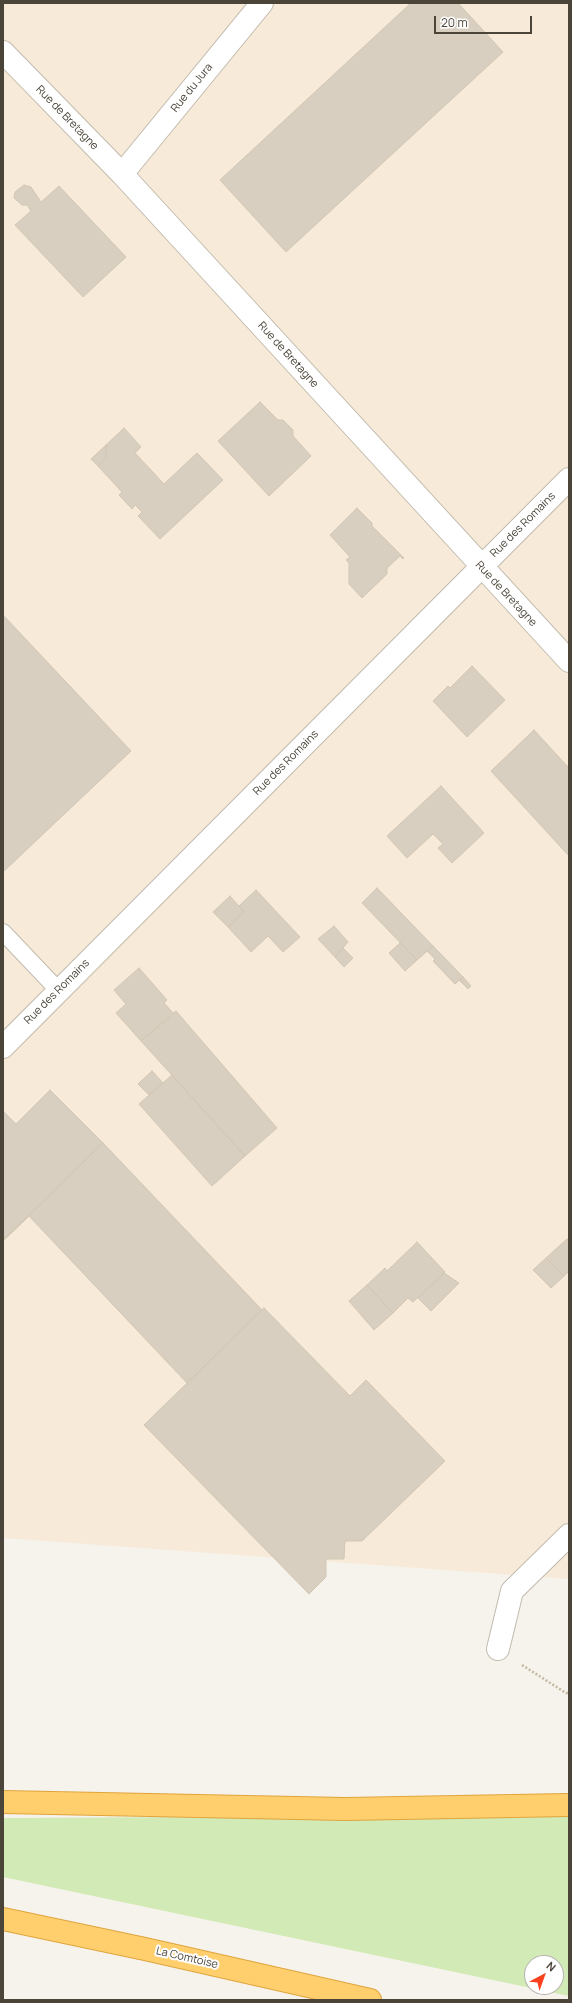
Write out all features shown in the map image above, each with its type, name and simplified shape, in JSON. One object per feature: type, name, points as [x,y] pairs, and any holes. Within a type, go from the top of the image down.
[{"type":"highway","points":[[3,1802],[345,1809],[569,1805]]},
{"type":"highway","name":"La Comtoise","points":[[3,1919],[145,1948],[370,2000]]},
{"type":"street","name":"Rue du Jura","points":[[122,174],[262,3]]},
{"type":"street","name":"Rue de Bretagne","points":[[3,52],[122,174],[482,568],[569,661]]},
{"type":"street","name":"Rue des Romains","points":[[3,1047],[569,479]]},
{"type":"street","points":[[498,1649],[512,1592],[569,1535]]},
{"type":"lane","points":[[3,932],[59,991]]},
{"type":"path","points":[[498,1649],[566,1693],[569,1693]]},
{"type":"shaded area","points":[[3,3],[569,3],[569,1579],[3,1538]]},
{"type":"green space","points":[[569,1815],[569,1996],[564,1995],[564,1955],[524,1955],[524,1987],[3,1877],[3,1818]]},
{"type":"building","points":[[411,3],[458,3],[503,52],[286,252],[220,180]]},
{"type":"building","points":[[24,185],[31,187],[41,202],[59,186],[126,257],[83,297],[15,225],[31,211],[27,205],[22,205],[14,198],[15,192]]},
{"type":"building","points":[[260,402],[278,420],[283,420],[293,430],[293,436],[311,456],[269,496],[218,441]]},
{"type":"building","points":[[124,428],[141,447],[135,453],[164,484],[197,453],[223,480],[160,539],[138,516],[142,512],[135,505],[132,509],[119,495],[122,492],[98,466],[106,458],[106,445]]},
{"type":"building","points":[[106,445],[106,458],[98,466],[91,459]]},
{"type":"building","points":[[357,508],[372,523],[372,526],[404,558],[403,559],[400,556],[387,568],[387,574],[362,598],[349,584],[349,563],[346,560],[350,557],[330,535]]},
{"type":"building","points":[[3,615],[131,751],[3,872]]},
{"type":"building","points":[[472,666],[505,700],[467,737],[433,701],[448,686],[450,688]]},
{"type":"building","points":[[534,730],[569,768],[569,856],[491,771]]},
{"type":"building","points":[[441,786],[484,833],[452,863],[438,848],[443,844],[433,834],[407,858],[387,836]]},
{"type":"building","points":[[377,888],[433,946],[417,960],[362,903]]},
{"type":"building","points":[[256,890],[300,937],[283,952],[268,936],[251,952],[228,927],[244,912],[239,906]]},
{"type":"building","points":[[230,896],[244,912],[228,927],[213,912]]},
{"type":"building","points":[[334,926],[348,942],[335,957],[318,939]]},
{"type":"building","points":[[400,943],[417,960],[405,971],[389,953]]},
{"type":"building","points":[[433,946],[463,977],[455,984],[433,961],[435,959],[427,951]]},
{"type":"building","points":[[343,948],[353,958],[344,967],[335,957]]},
{"type":"building","points":[[139,968],[167,1000],[164,1003],[174,1014],[141,1041],[116,1013],[126,1004],[114,990]]},
{"type":"building","points":[[463,977],[471,986],[468,989],[459,980]]},
{"type":"building","points":[[176,1011],[277,1128],[245,1156],[141,1041]]},
{"type":"building","points":[[152,1071],[163,1083],[149,1095],[138,1084]]},
{"type":"building","points":[[172,1075],[245,1156],[212,1186],[139,1104]]},
{"type":"building","points":[[50,1090],[103,1143],[3,1240],[3,1113],[4,1112],[16,1124]]},
{"type":"building","points":[[103,1143],[262,1310],[187,1383],[29,1216],[3,1241]]},
{"type":"building","points":[[567,1239],[569,1242],[569,1271],[564,1276],[546,1258]]},
{"type":"building","points":[[417,1242],[445,1272],[413,1302],[408,1298],[393,1313],[367,1285],[385,1268],[387,1271]]},
{"type":"building","points":[[546,1258],[564,1276],[551,1288],[533,1270]]},
{"type":"building","points":[[444,1273],[459,1283],[431,1311],[418,1298]]},
{"type":"building","points":[[367,1285],[393,1313],[374,1330],[349,1301]]},
{"type":"building","points":[[264,1308],[350,1396],[366,1380],[445,1461],[362,1541],[345,1541],[344,1559],[326,1559],[326,1577],[309,1594],[144,1425]]}]
